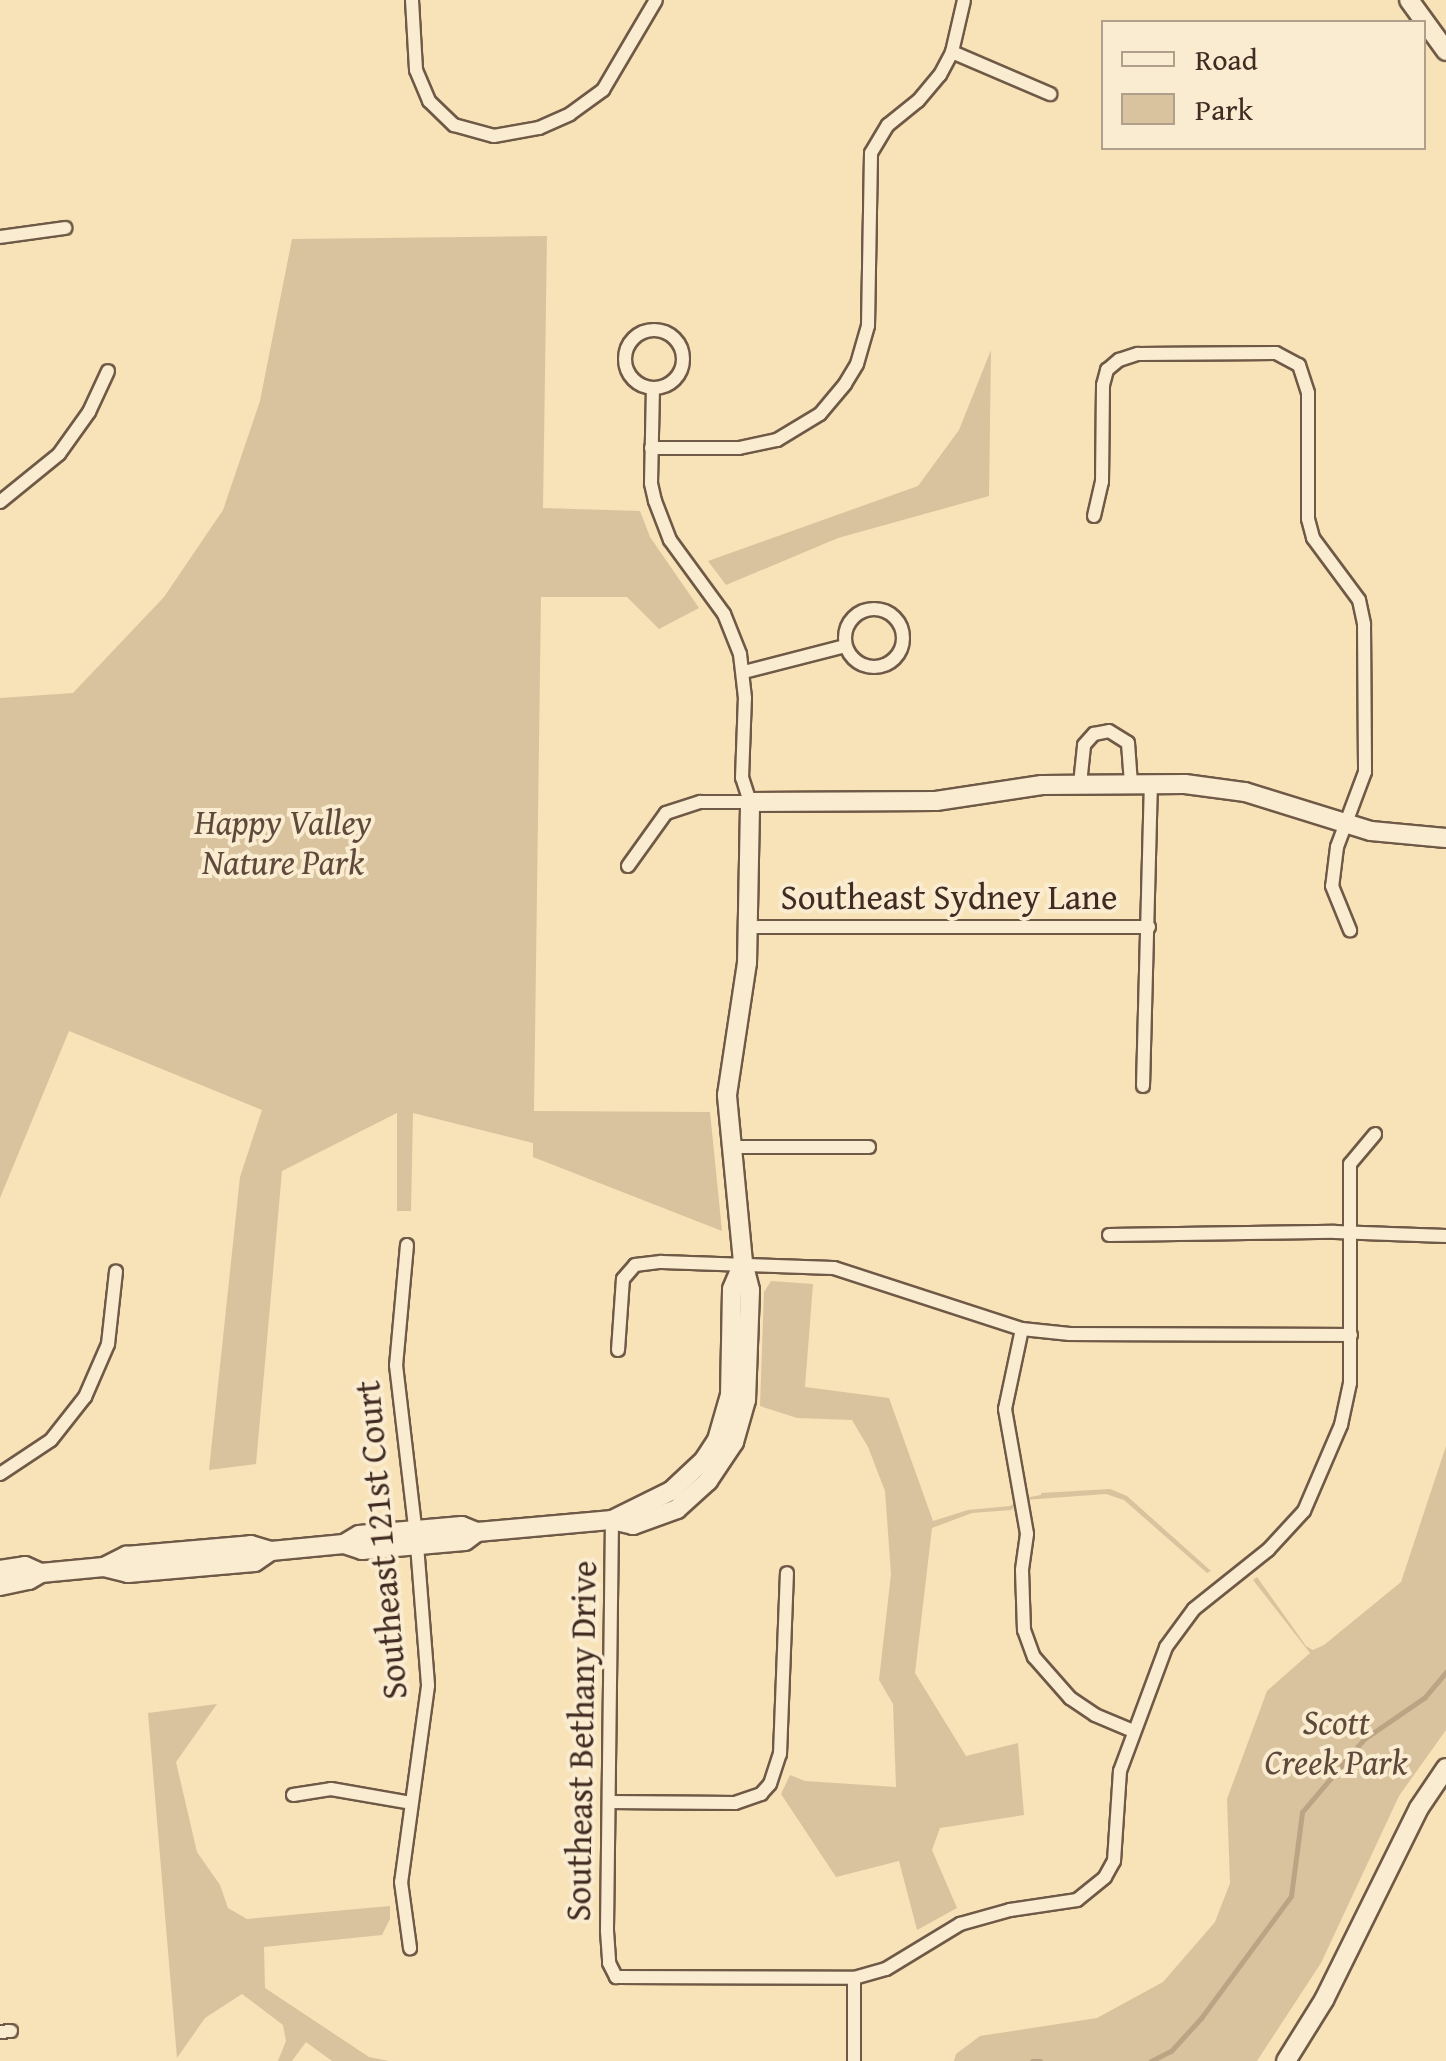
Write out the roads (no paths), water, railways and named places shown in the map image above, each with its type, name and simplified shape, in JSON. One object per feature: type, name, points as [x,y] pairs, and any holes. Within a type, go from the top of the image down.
[{"type":"street","points":[[412,0],[416,70],[429,101],[454,125],[494,136],[539,128],[570,114],[603,90],[656,0]]},
{"type":"street","points":[[651,448],[760,445],[803,427],[834,401],[857,364],[868,326],[872,153],[888,125],[930,88],[952,52],[964,0]]},
{"type":"street","points":[[1426,23],[1446,51]]},
{"type":"street","points":[[952,52],[1050,94]]},
{"type":"street","points":[[0,237],[65,228]]},
{"type":"street","points":[[652,330],[674,339],[682,356],[674,380],[653,388],[636,382],[626,366],[630,344],[652,330]]},
{"type":"street","points":[[1094,516],[1102,482],[1103,385],[1107,370],[1119,360],[1138,354],[1276,353],[1299,365],[1308,394],[1308,519],[1313,538],[1359,600],[1364,624],[1365,772],[1338,847],[1332,886],[1350,930]]},
{"type":"street","points":[[0,502],[59,454],[89,412],[108,371]]},
{"type":"street","points":[[0,1586],[29,1580],[41,1573],[104,1567],[126,1556],[251,1544],[271,1551],[344,1544],[362,1550],[417,1538],[466,1540],[477,1532],[612,1520],[671,1491],[704,1460],[716,1440],[730,1395],[732,1289],[743,1262],[741,1206],[731,1147],[728,1070],[749,927],[750,802],[742,778],[744,672],[724,614],[670,540],[651,482],[653,388]]},
{"type":"street","points":[[868,608],[882,609],[896,619],[902,630],[898,654],[882,666],[860,664],[845,646],[850,620],[868,608]]},
{"type":"street","points":[[744,672],[845,646]]},
{"type":"street","points":[[1080,784],[1084,746],[1094,734],[1110,730],[1128,744],[1131,784]]},
{"type":"street","points":[[1144,1086],[1151,783]]},
{"type":"street","points":[[628,866],[666,813],[700,802],[936,801],[1042,784],[1151,783],[1235,790],[1405,837],[1446,838]]},
{"type":"street","name":"Southeast Sydney Lane","points":[[749,927],[1149,927]]},
{"type":"street","points":[[854,2061],[854,1978],[886,1968],[960,1924],[1010,1910],[1058,1906],[1093,1890],[1114,1861],[1116,1792],[1133,1731],[1178,1628],[1194,1609],[1268,1550],[1316,1490],[1347,1404],[1351,1335],[1350,1164],[1375,1134]]},
{"type":"street","points":[[731,1147],[868,1146]]},
{"type":"street","points":[[1109,1235],[1446,1236]]},
{"type":"street","name":"Southeast 121st Court","points":[[407,1245],[396,1365],[417,1538],[428,1686],[401,1882],[410,1948]]},
{"type":"street","points":[[618,1350],[620,1288],[636,1265],[743,1262],[800,1264],[867,1276],[1022,1329],[1070,1334],[1351,1335]]},
{"type":"street","points":[[0,1474],[50,1440],[85,1396],[108,1344],[116,1271]]},
{"type":"street","points":[[1022,1329],[1004,1408],[1028,1534],[1022,1570],[1024,1630],[1034,1656],[1070,1698],[1095,1716],[1133,1731]]},
{"type":"street","name":"Southeast Bethany Drive","points":[[612,1520],[610,1963],[616,1977],[854,1978]]},
{"type":"street","points":[[0,1570],[25,1566],[41,1573]]},
{"type":"street","points":[[610,1802],[735,1802],[761,1794],[770,1784],[780,1754],[787,1573]]},
{"type":"street","points":[[1294,2058],[1412,1822],[1446,1768]]},
{"type":"street","points":[[294,1795],[331,1789],[411,1803]]},
{"type":"waterway","points":[[1151,2061],[1171,2051],[1201,2018],[1291,1896],[1302,1812],[1364,1739],[1425,1697],[1446,1672]]},
{"type":"waterway","points":[[1032,2061],[1040,2061]]},
{"type":"park label","name":"Happy Valley Nature Park","points":[[283,842]]},
{"type":"park label","name":"Scott Creek Park","points":[[1336,1742]]}]
